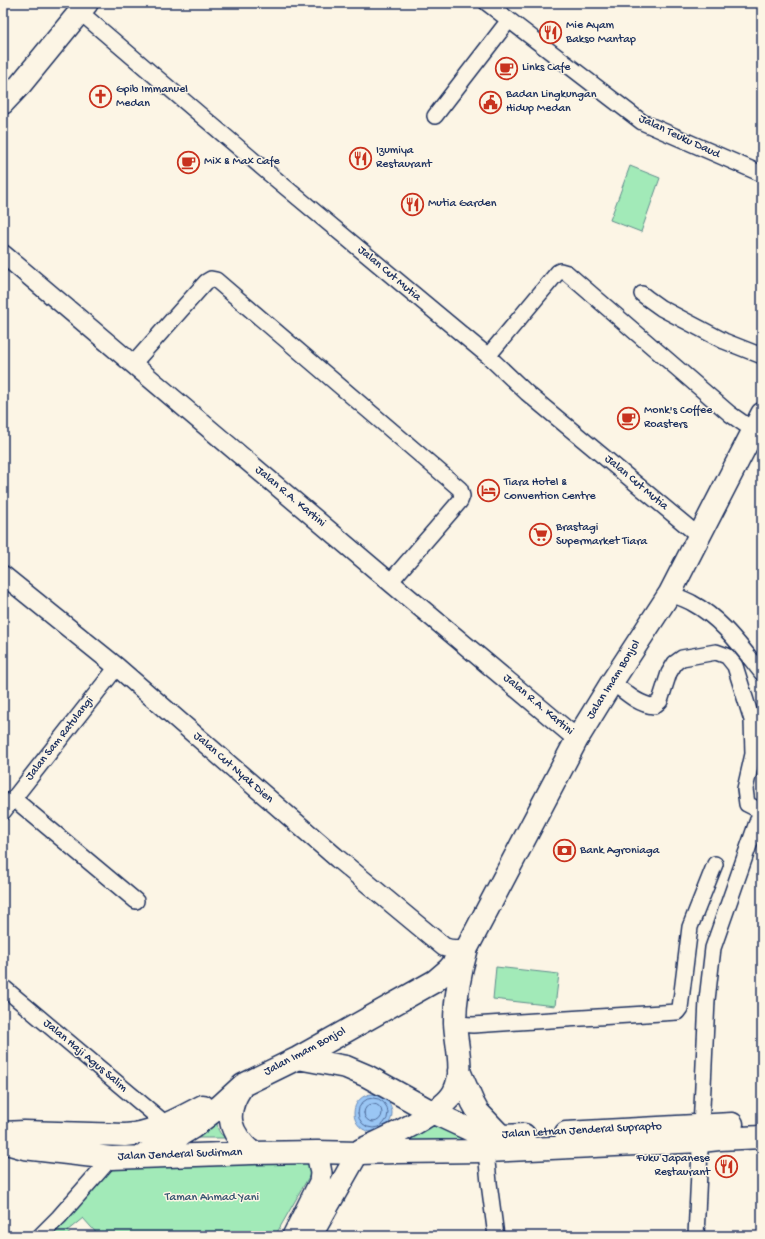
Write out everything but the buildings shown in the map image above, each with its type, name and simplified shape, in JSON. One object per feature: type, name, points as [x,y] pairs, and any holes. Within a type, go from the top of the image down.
[{"type":"main road","points":[[3,103],[20,85],[83,7]]},
{"type":"main road","name":"Jalan Imam Bonjol","points":[[142,1157],[157,1150],[193,1127],[219,1107],[243,1085],[298,1058],[435,982],[449,969],[467,948],[577,739],[670,593],[758,422]]},
{"type":"main road","name":"Jalan Imam Bonjol","points":[[358,1153],[432,1112],[449,1099],[453,1093],[459,1071],[455,1024],[456,1003],[458,983],[467,948]]},
{"type":"main road","name":"Jalan Letnan Jenderal Suprapto","points":[[298,1058],[346,1067],[368,1076],[432,1112],[475,1132],[494,1144]]},
{"type":"main road","name":"Jalan Imam Bonjol","points":[[459,1071],[473,1103],[494,1144]]},
{"type":"main road","points":[[243,1085],[235,1100],[232,1114],[232,1125],[238,1139],[252,1153]]},
{"type":"main road","name":"Jalan Jenderal Sudirman","points":[[3,1133],[24,1132],[125,1136],[140,1134],[167,1125],[243,1085]]},
{"type":"main road","name":"Jalan Letnan Jenderal Suprapto","points":[[358,1153],[396,1152],[494,1144],[702,1134],[762,1123]]},
{"type":"main road","name":"Jalan Letnan Jenderal Suprapto","points":[[702,1134],[719,1139],[762,1137]]},
{"type":"main road","name":"Jalan Jenderal Sudirman","points":[[3,1142],[24,1148],[111,1158],[252,1153],[358,1153]]},
{"type":"main road","points":[[293,1236],[320,1182],[321,1172],[317,1152]]},
{"type":"main road","points":[[311,1236],[358,1153]]},
{"type":"street","name":"Jalan Teuku Daud","points":[[487,3],[642,122],[762,174]]},
{"type":"street","name":"Jalan Cut Mutia","points":[[83,7],[266,172],[488,356],[527,393],[699,536]]},
{"type":"street","points":[[435,116],[509,20]]},
{"type":"street","name":"Jalan R.A. Kartini","points":[[3,254],[577,739]]},
{"type":"street","points":[[488,356],[558,272],[563,272],[572,278],[730,414],[758,422]]},
{"type":"street","points":[[133,364],[206,282],[211,279],[216,280],[460,490],[462,496],[460,501],[390,582]]},
{"type":"street","points":[[642,294],[662,308],[710,334],[762,356]]},
{"type":"street","name":"Jalan Cut Nyak Dien","points":[[3,575],[117,667],[338,859],[444,947],[458,950],[467,948]]},
{"type":"street","points":[[670,593],[692,603],[730,632],[762,673]]},
{"type":"street","points":[[612,682],[646,706],[654,706],[660,701],[669,673],[675,663],[682,658],[716,652],[727,656],[735,666],[752,720],[753,754],[745,789],[747,804],[761,810],[713,948],[707,1000],[702,1134],[696,1236]]},
{"type":"street","name":"Jalan Sam Ratulangi","points":[[3,812],[117,667]]},
{"type":"street","points":[[14,799],[136,901]]},
{"type":"street","points":[[455,1024],[473,1025],[677,1012],[680,1008],[690,927],[715,864]]},
{"type":"street","name":"Jalan Haji Agus Salim","points":[[3,987],[167,1125]]},
{"type":"street","points":[[494,1144],[489,1183],[496,1236]]},
{"type":"street","points":[[40,1236],[59,1217],[111,1158]]},
{"type":"green space","points":[[630,166],[660,178],[641,232],[610,220]]},
{"type":"green space","points":[[496,967],[559,974],[555,1006],[493,999]]},
{"type":"green space","points":[[433,1117],[495,1142],[394,1142]]},
{"type":"green space","points":[[217,1121],[219,1131],[225,1138],[190,1138]]},
{"type":"green space","name":"Taman Ahmad Yani","points":[[309,1158],[315,1166],[275,1236],[99,1236],[83,1218],[67,1231],[71,1236],[51,1236],[114,1160]]},
{"type":"water","points":[[373,1094],[386,1100],[392,1113],[386,1126],[373,1132],[360,1126],[354,1113],[360,1100]]},
{"type":"place","name":"Mie Ayam Bakso Mantap","points":[[551,33]]},
{"type":"place","name":"Links Cafe","points":[[507,68]]},
{"type":"place","name":"Gpib Immanuel Medan","points":[[100,97]]},
{"type":"place","name":"Badan Lingkungan Hidup Medan","points":[[490,102]]},
{"type":"place","name":"Izumiya Restaurant","points":[[360,158]]},
{"type":"place","name":"Mix & Max Cafe","points":[[189,162]]},
{"type":"place","name":"Mutia Garden","points":[[412,204]]},
{"type":"place","name":"Monk's Coffee Roasters","points":[[628,418]]},
{"type":"place","name":"Tiara Hotel & Convention Centre","points":[[488,490]]},
{"type":"place","name":"Brastagi Supermarket Tiara","points":[[540,535]]},
{"type":"place","name":"Bank Agroniaga","points":[[565,851]]},
{"type":"place","name":"Fuku Japanese Restaurant","points":[[726,1166]]}]
